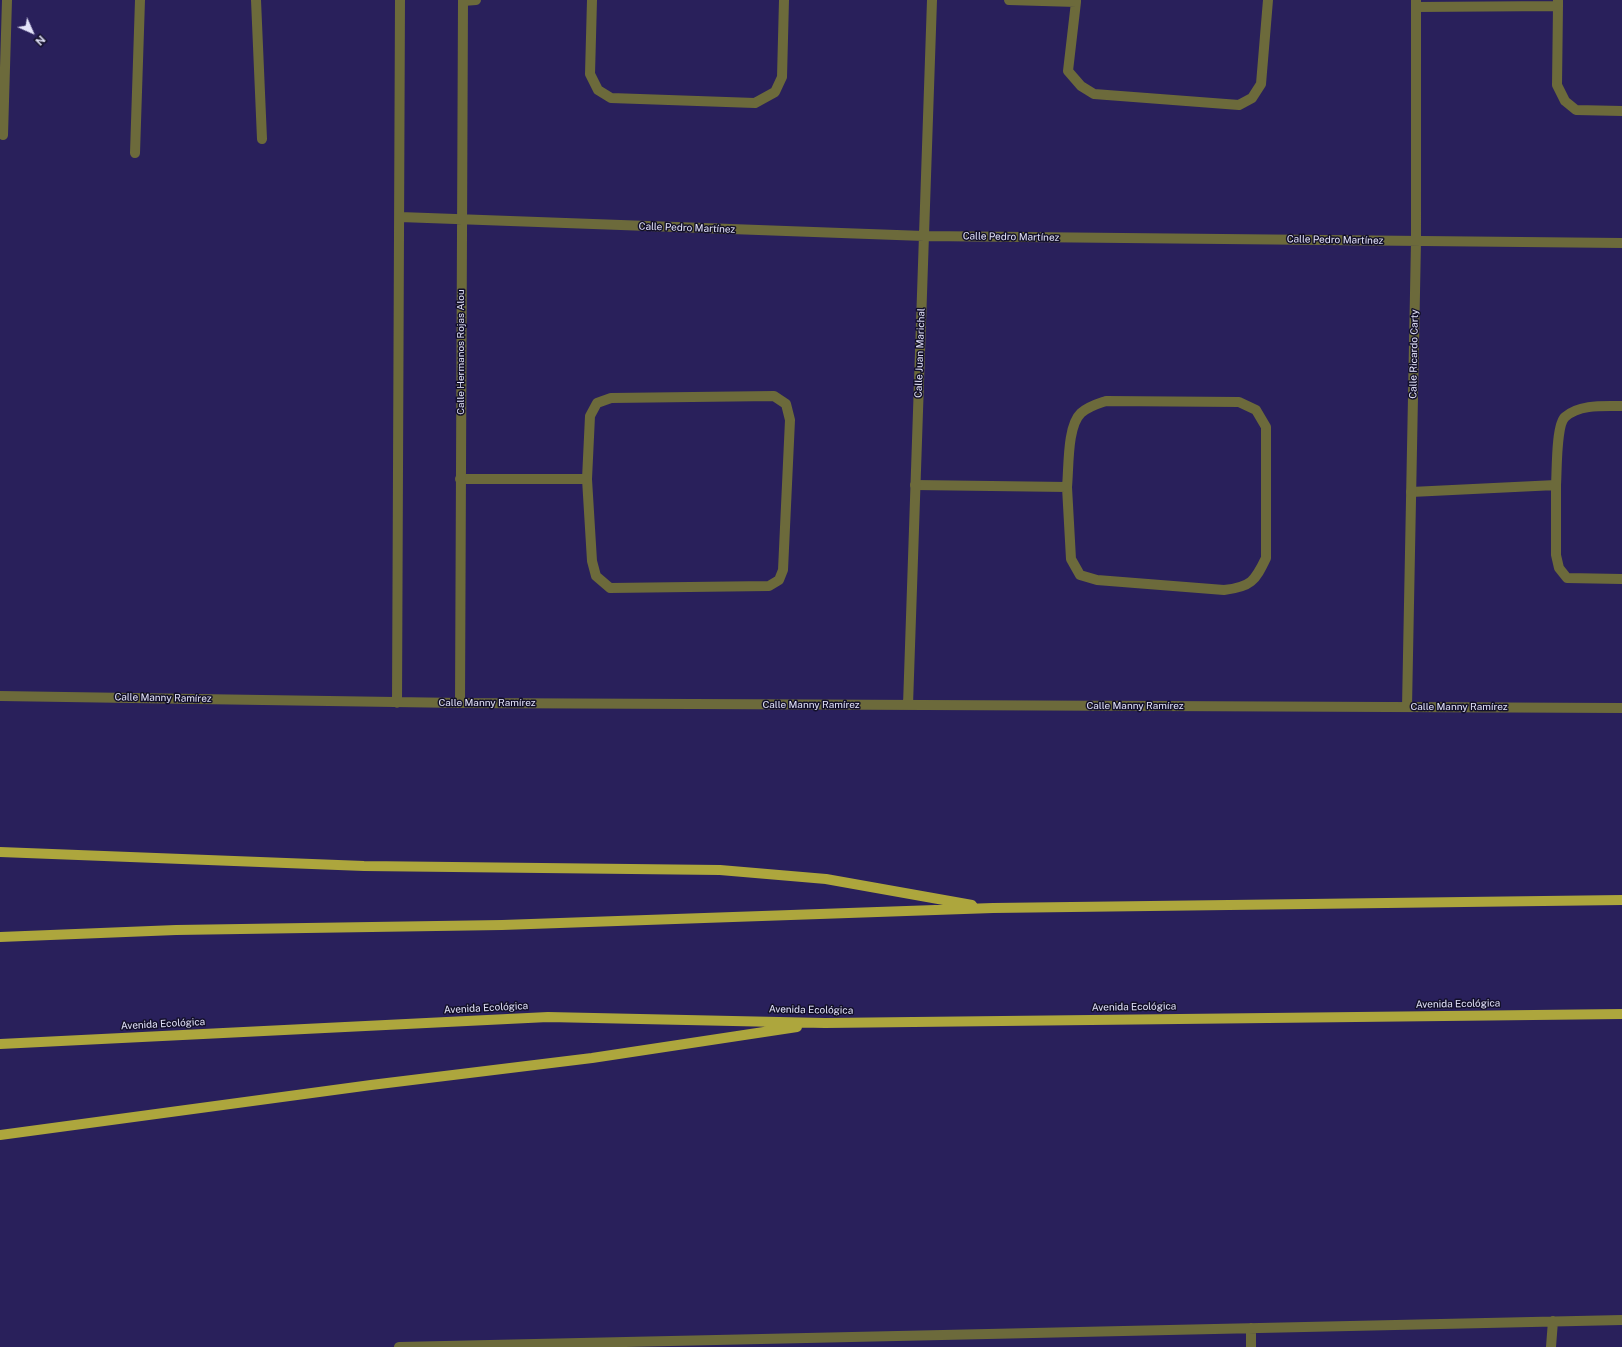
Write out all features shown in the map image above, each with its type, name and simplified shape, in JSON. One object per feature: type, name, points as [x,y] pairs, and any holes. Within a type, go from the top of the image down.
[{"type":"main road","points":[[0,852],[364,866],[720,870],[826,879],[994,908]]},
{"type":"main road","points":[[0,937],[176,930],[502,925],[994,908],[1622,900]]},
{"type":"main road","name":"Avenida Ecológica","points":[[0,1044],[548,1017],[825,1023],[1622,1014]]},
{"type":"main road","points":[[0,1135],[371,1084],[592,1058],[825,1023]]},
{"type":"street","points":[[3,135],[7,0]]},
{"type":"street","points":[[135,153],[140,0]]},
{"type":"street","points":[[256,0],[262,139]]},
{"type":"street","points":[[397,703],[400,0]]},
{"type":"street","points":[[463,0],[476,0]]},
{"type":"street","name":"Calle Hermanos Rojas Alou","points":[[460,704],[463,0]]},
{"type":"street","points":[[592,0],[590,74],[598,90],[611,98],[755,103],[775,92],[782,77],[784,0]]},
{"type":"street","name":"Calle Juan Marichal","points":[[908,705],[932,0]]},
{"type":"street","points":[[1009,0],[1076,1],[1068,71],[1081,86],[1094,94],[1239,105],[1252,98],[1261,84],[1268,0]]},
{"type":"street","points":[[1416,3],[1558,3],[1557,85],[1565,101],[1576,110],[1622,111]]},
{"type":"street","name":"Calle Ricardo Carty","points":[[1407,707],[1416,241],[1416,3]]},
{"type":"street","name":"Calle Pedro Martínez","points":[[400,217],[924,236],[1622,243]]},
{"type":"street","points":[[774,396],[786,404],[790,420],[783,570],[779,580],[769,586],[610,588],[596,576],[592,561],[587,478],[590,416],[597,403],[611,398],[774,396]]},
{"type":"street","points":[[1106,401],[1239,402],[1256,410],[1266,427],[1266,558],[1256,577],[1240,588],[1224,590],[1097,580],[1080,575],[1071,559],[1068,487],[1072,428],[1080,413],[1091,405],[1106,401]]},
{"type":"street","points":[[1622,406],[1594,406],[1576,410],[1564,418],[1559,430],[1556,485],[1556,555],[1559,568],[1567,578],[1622,579]]},
{"type":"street","points":[[460,479],[587,478]]},
{"type":"street","points":[[916,485],[1068,487]]},
{"type":"street","points":[[1411,492],[1556,485]]},
{"type":"street","name":"Calle Manny Ramírez","points":[[0,696],[460,704],[1622,708]]},
{"type":"street","points":[[399,1347],[600,1345],[1622,1320]]},
{"type":"street","points":[[1552,1347],[1553,1321]]},
{"type":"street","points":[[1251,1328],[1251,1347]]}]
